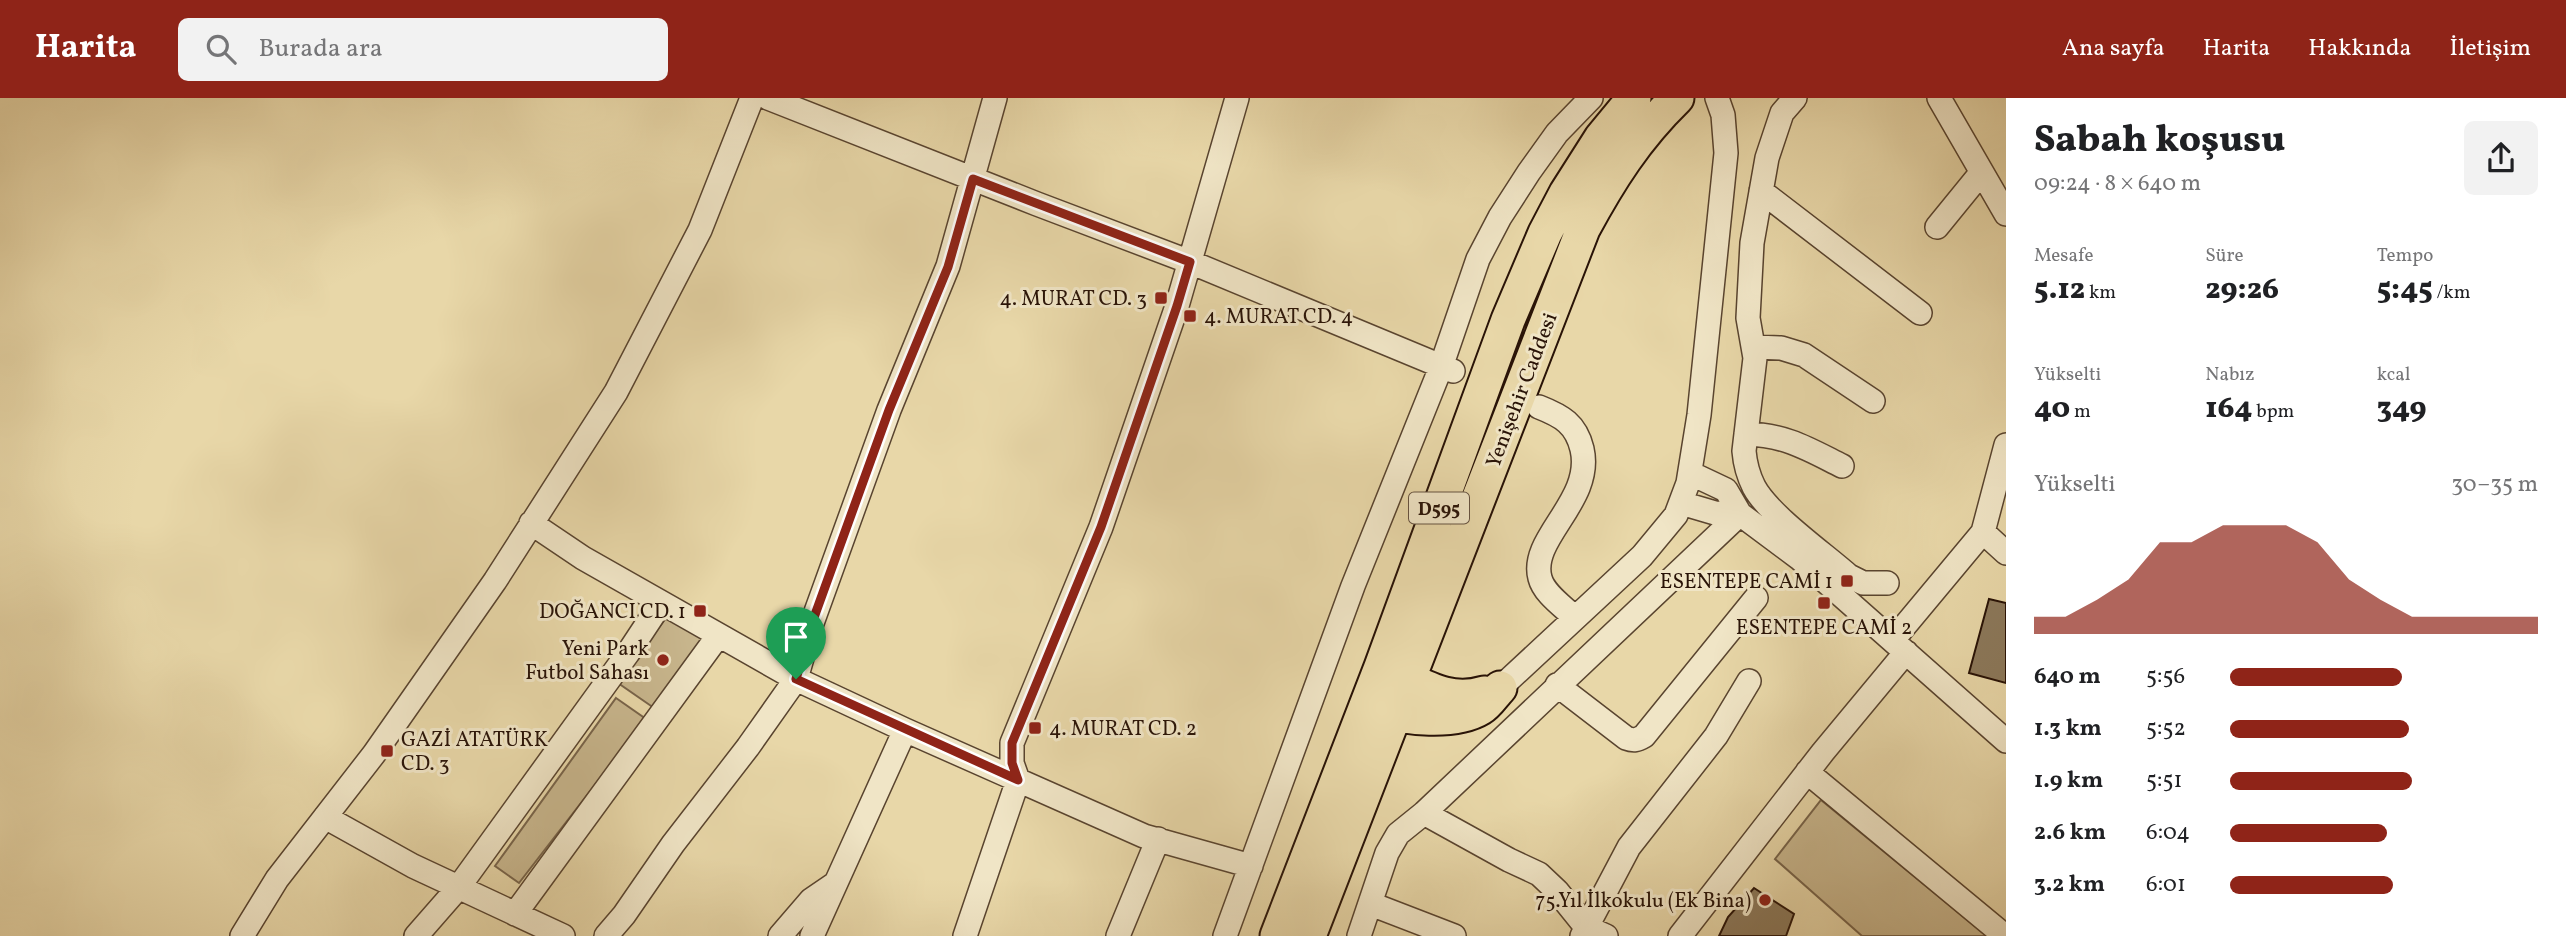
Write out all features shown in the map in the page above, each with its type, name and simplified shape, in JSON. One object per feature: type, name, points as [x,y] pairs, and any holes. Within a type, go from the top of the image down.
[{"type":"highway","name":"Yenişehir Caddesi","points":[[1395,673],[1508,320],[1545,233],[1566,193],[1601,138],[1634,98]]},
{"type":"highway","name":"Yenişehir Caddesi","points":[[1309,936],[1395,673],[1583,229],[1610,178],[1677,98]]},
{"type":"highway","points":[[1395,673],[1442,694],[1460,698],[1500,688]]},
{"type":"highway","points":[[1381,710],[1438,718],[1466,713],[1482,708],[1500,688]]},
{"type":"highway","name":"Yenişehir Caddesi","points":[[1278,936],[1381,710]]},
{"type":"street","points":[[242,936],[277,879],[374,754],[495,581],[622,381],[700,230],[752,98]]},
{"type":"street","points":[[768,98],[1190,262],[1447,369]]},
{"type":"street","points":[[606,936],[796,679],[812,623],[889,410],[948,267],[995,98]]},
{"type":"street","points":[[965,936],[1018,780],[1012,763],[1012,743],[1101,527],[1177,306],[1237,98]]},
{"type":"street","points":[[1226,936],[1353,586],[1447,369],[1478,259],[1500,217],[1557,134],[1591,98]]},
{"type":"street","points":[[1500,688],[1642,556],[1676,515],[1681,503],[1690,472],[1699,415],[1726,153],[1723,115],[1717,98]]},
{"type":"street","points":[[1795,98],[1782,113],[1767,158],[1752,243],[1748,318],[1755,347],[1744,451],[1749,476],[1768,506],[1849,576],[1863,583],[1887,583]]},
{"type":"street","points":[[1939,98],[2006,214]]},
{"type":"street","points":[[1937,227],[1981,173]]},
{"type":"street","points":[[1761,191],[1920,313]]},
{"type":"street","points":[[1755,347],[1781,348],[1804,355],[1873,401]]},
{"type":"street","points":[[1539,407],[1561,416],[1572,425],[1584,458],[1578,490],[1546,545],[1539,564],[1540,579],[1575,618]]},
{"type":"street","points":[[1746,434],[1772,435],[1793,442],[1842,466]]},
{"type":"street","points":[[1680,936],[1807,772],[1983,532],[2006,445]]},
{"type":"street","points":[[1690,472],[1726,490],[1740,514],[1799,558],[2006,741]]},
{"type":"street","points":[[1681,503],[1715,513],[1740,514]]},
{"type":"street","points":[[1359,936],[1387,853],[1398,834],[1424,813],[1740,514]]},
{"type":"street","points":[[531,523],[583,558],[796,679],[1144,836],[1251,866]]},
{"type":"street","points":[[1983,532],[2006,554]]},
{"type":"street","points":[[1557,685],[1626,738],[1633,741],[1639,739],[1756,598]]},
{"type":"street","points":[[416,936],[458,888],[628,653],[661,603]]},
{"type":"street","points":[[515,914],[718,636]]},
{"type":"street","points":[[1424,813],[1539,874],[1592,933],[1629,847],[1716,736],[1749,681]]},
{"type":"street","points":[[812,936],[905,730]]},
{"type":"street","points":[[973,760],[996,751],[1016,734]]},
{"type":"street","points":[[1807,772],[2005,936]]},
{"type":"street","points":[[325,817],[413,866],[563,936]]},
{"type":"street","points":[[1118,936],[1158,839]]},
{"type":"street","points":[[780,936],[811,900],[833,885]]},
{"type":"street","points":[[1371,904],[1454,936]]},
{"type":"shaded area","name":"Yeni Park Futbol Sahası","points":[[669,614],[708,637],[654,708],[618,683]]},
{"type":"shaded area","points":[[616,698],[646,719],[519,883],[495,866]]},
{"type":"shaded area","points":[[1821,800],[1987,936],[1862,936],[1775,859]]},
{"type":"building","points":[[1989,599],[2006,603],[2006,683],[1969,673]]},
{"type":"building","points":[[1754,888],[1794,914],[1786,936],[1719,936],[1728,917]]},
{"type":"place","name":"4. MURAT CD. 3","points":[[1161,298]]},
{"type":"place","name":"4. MURAT CD. 4","points":[[1190,316]]},
{"type":"place","name":"ESENTEPE CAMİ 1","points":[[1847,581]]},
{"type":"place","name":"ESENTEPE CAMİ 2","points":[[1824,603]]},
{"type":"place","name":"DOĞANCI CD. 1","points":[[700,611]]},
{"type":"place","name":"Yeni Park Futbol Sahası","points":[[663,660]]},
{"type":"place","name":"4. MURAT CD. 2","points":[[1035,728]]},
{"type":"place","name":"GAZİ ATATÜRK CD. 3","points":[[387,751]]},
{"type":"place","name":"75.Yıl İlkokulu (Ek Bina)","points":[[1765,900]]},
{"type":"route","points":[[973,179],[1190,262],[1101,527],[1012,743],[1012,763],[1018,780],[796,679],[812,623],[889,410],[948,267],[973,179]]}]
